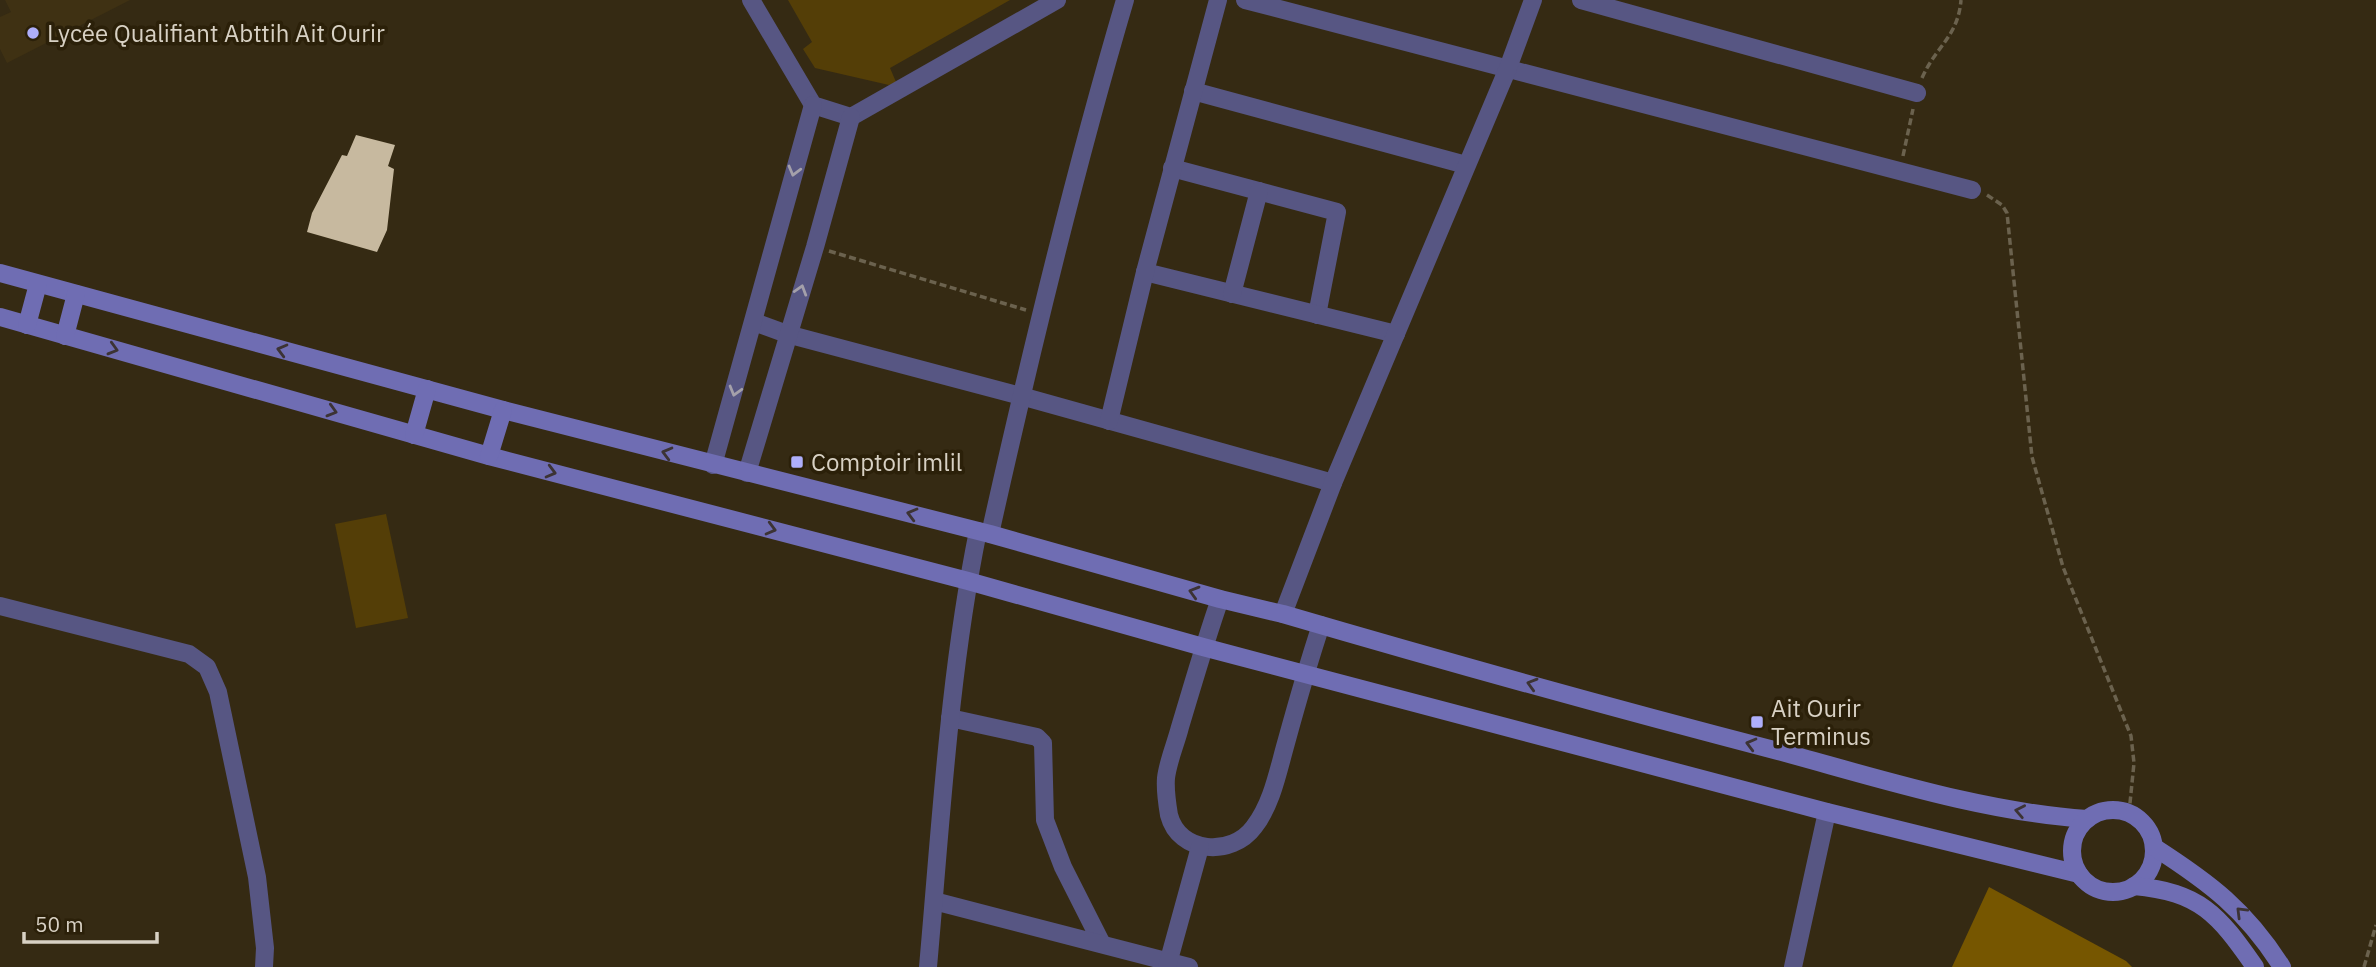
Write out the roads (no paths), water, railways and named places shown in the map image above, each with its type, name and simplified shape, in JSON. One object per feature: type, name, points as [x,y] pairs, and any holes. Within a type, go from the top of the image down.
[{"type":"main road","points":[[0,273],[503,410],[984,533],[1220,600],[1283,614],[1852,771],[2026,813],[2087,819]]},
{"type":"main road","points":[[27,325],[38,284]]},
{"type":"main road","points":[[65,335],[76,294]]},
{"type":"main road","points":[[0,317],[489,456],[968,581],[1203,647],[1827,812],[2079,874]]},
{"type":"main road","points":[[414,435],[427,389]]},
{"type":"main road","points":[[489,456],[503,410]]},
{"type":"main road","points":[[2134,887],[2146,876],[2153,863],[2151,833],[2142,821],[2129,813],[2115,810],[2100,812],[2087,819],[2078,831],[2073,845],[2073,860],[2079,874],[2090,885],[2104,891],[2134,887],[2164,889],[2185,895],[2201,905],[2224,926],[2255,967]]},
{"type":"main road","points":[[2154,847],[2225,896],[2249,920],[2282,967]]},
{"type":"street","points":[[751,0],[813,105],[851,117]]},
{"type":"street","points":[[747,473],[851,117],[1057,0]]},
{"type":"street","points":[[928,967],[950,718],[968,581],[984,533],[1095,102],[1125,0]]},
{"type":"street","points":[[1109,421],[1144,272],[1218,0]]},
{"type":"street","points":[[1245,0],[1972,190]]},
{"type":"street","points":[[1283,614],[1333,483],[1508,68],[1533,0]]},
{"type":"street","points":[[1581,0],[1639,8],[1917,93]]},
{"type":"street","points":[[1193,91],[1466,165]]},
{"type":"street","points":[[713,465],[813,105]]},
{"type":"street","points":[[1172,168],[1337,212],[1317,315]]},
{"type":"street","points":[[1232,294],[1259,191]]},
{"type":"street","points":[[1144,272],[1396,334]]},
{"type":"street","points":[[754,322],[788,334],[1333,483]]},
{"type":"street","points":[[1220,600],[1203,647],[1166,776],[1170,819],[1177,831],[1200,848],[1222,848],[1236,842],[1252,830],[1263,814],[1321,625]]},
{"type":"street","points":[[0,606],[189,654],[207,667],[218,692],[257,877],[265,948],[264,967]]},
{"type":"street","points":[[950,718],[1037,737],[1042,743],[1045,820],[1063,867],[1102,944]]},
{"type":"street","points":[[1793,967],[1827,812]]},
{"type":"street","points":[[1168,964],[1200,848]]},
{"type":"street","points":[[934,901],[1102,944],[1168,964],[1189,967]]},
{"type":"place","name":"Lycée Qualifiant Abttih Ait Ourir","points":[[33,33]]},
{"type":"place","name":"Comptoir imlil","points":[[797,462]]},
{"type":"place","name":"Ait Ourir Terminus","points":[[1757,722]]}]
